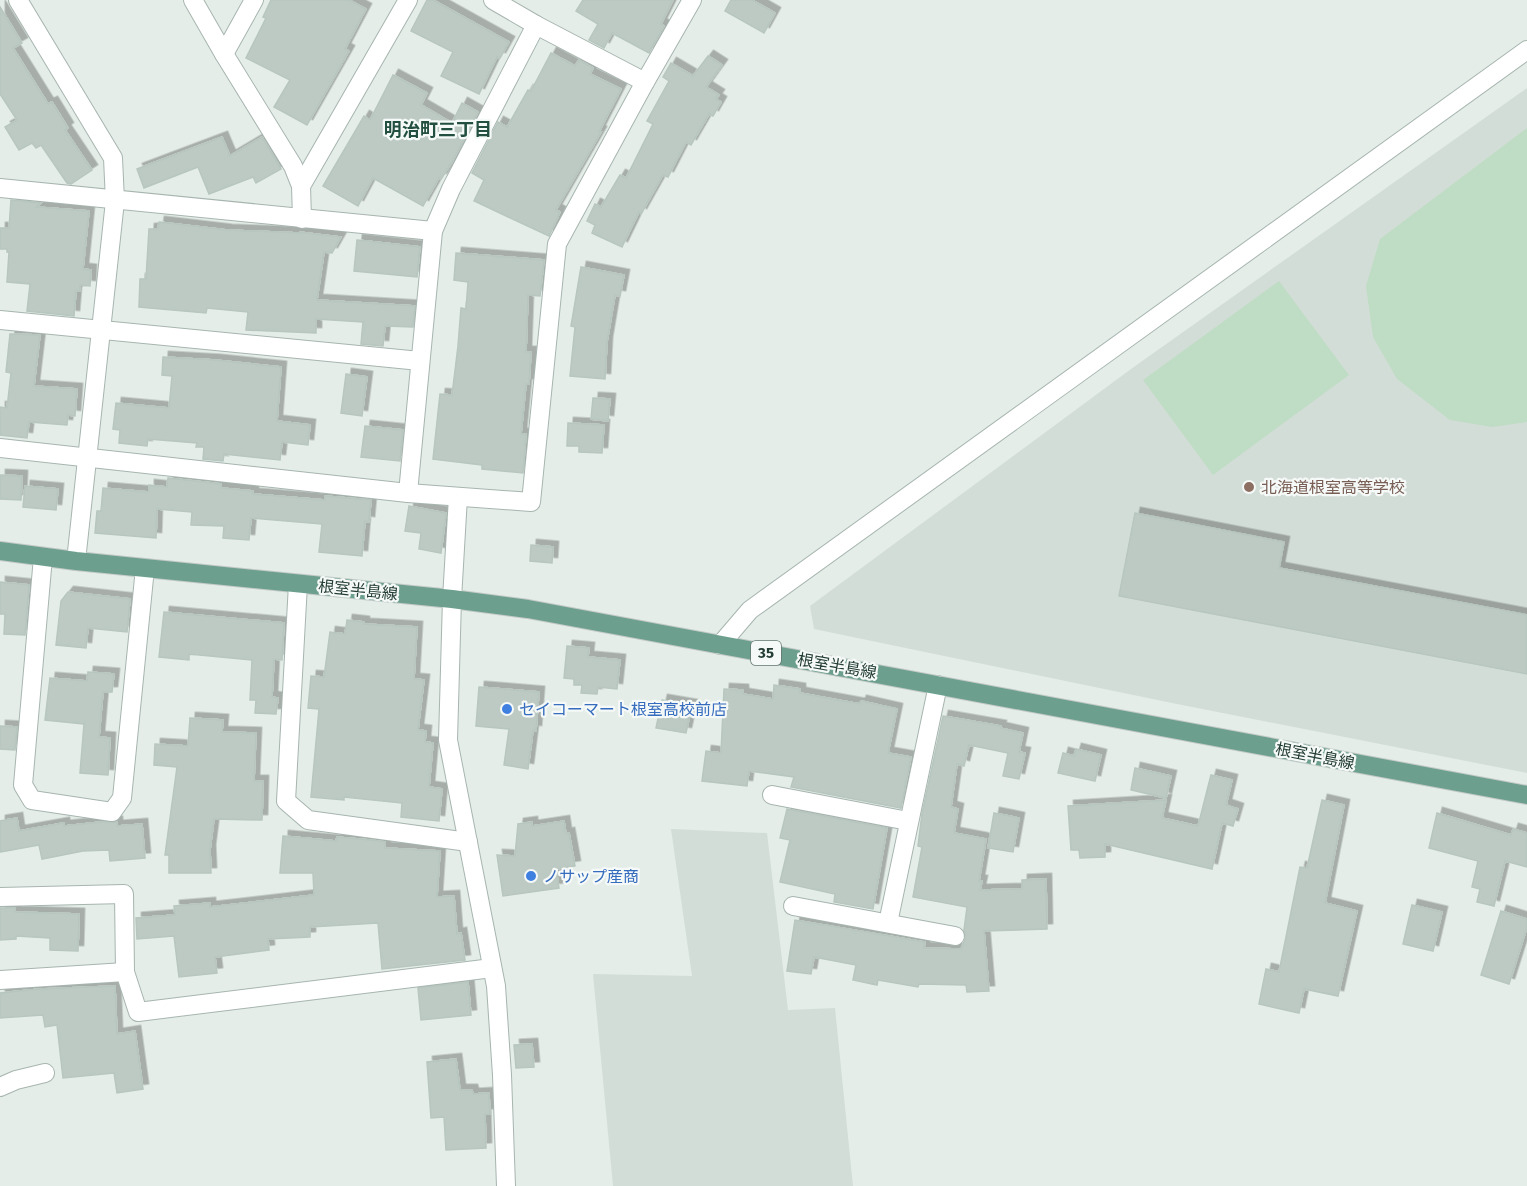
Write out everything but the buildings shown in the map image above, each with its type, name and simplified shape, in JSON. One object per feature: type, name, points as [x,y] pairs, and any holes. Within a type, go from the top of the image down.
[{"type":"main road","name":"根室半島線","points":[[0,551],[528,609],[1527,795]]},
{"type":"street","points":[[193,0],[293,166],[301,186],[302,219]]},
{"type":"street","points":[[224,54],[254,0]]},
{"type":"street","points":[[301,186],[408,0]]},
{"type":"street","points":[[493,0],[645,82]]},
{"type":"street","points":[[0,447],[408,493],[531,502],[557,244],[692,0]]},
{"type":"street","points":[[23,2],[113,158],[115,201],[76,561]]},
{"type":"street","points":[[408,493],[433,231],[451,189],[536,25]]},
{"type":"street","points":[[720,645],[750,610],[1527,50]]},
{"type":"street","points":[[0,188],[433,231]]},
{"type":"street","points":[[0,320],[420,361]]},
{"type":"street","points":[[458,497],[452,599],[448,740],[496,986],[506,1186]]},
{"type":"street","points":[[43,557],[23,785],[32,800],[112,812],[122,798],[145,568]]},
{"type":"street","points":[[298,584],[286,801],[308,820],[468,842]]},
{"type":"street","points":[[888,923],[938,685]]},
{"type":"street","points":[[771,795],[908,821]]},
{"type":"street","points":[[0,897],[124,894],[125,972],[138,1012],[492,968]]},
{"type":"street","points":[[793,906],[955,936]]},
{"type":"street","points":[[0,980],[125,972]]},
{"type":"street","points":[[0,1087],[16,1080],[45,1073]]},
{"type":"shaded area","name":"北海道根室高等学校","points":[[1527,88],[1527,773],[814,629],[810,606],[1131,369]]},
{"type":"shaded area","points":[[671,829],[767,833],[788,1010],[835,1008],[853,1186],[613,1186],[593,974],[692,976]]},
{"type":"green space","points":[[1527,128],[1527,422],[1492,427],[1450,420],[1397,379],[1373,337],[1366,286],[1380,239]]},
{"type":"green space","points":[[1279,281],[1349,375],[1213,475],[1143,380]]},
{"type":"place","name":"北海道根室高等学校","points":[[1249,487]]},
{"type":"place","name":"セイコーマート根室高校前店","points":[[507,709]]},
{"type":"place","name":"ノサップ産商","points":[[531,876]]},
{"type":"district","name":"明治町三丁目","points":[[438,130]]}]
